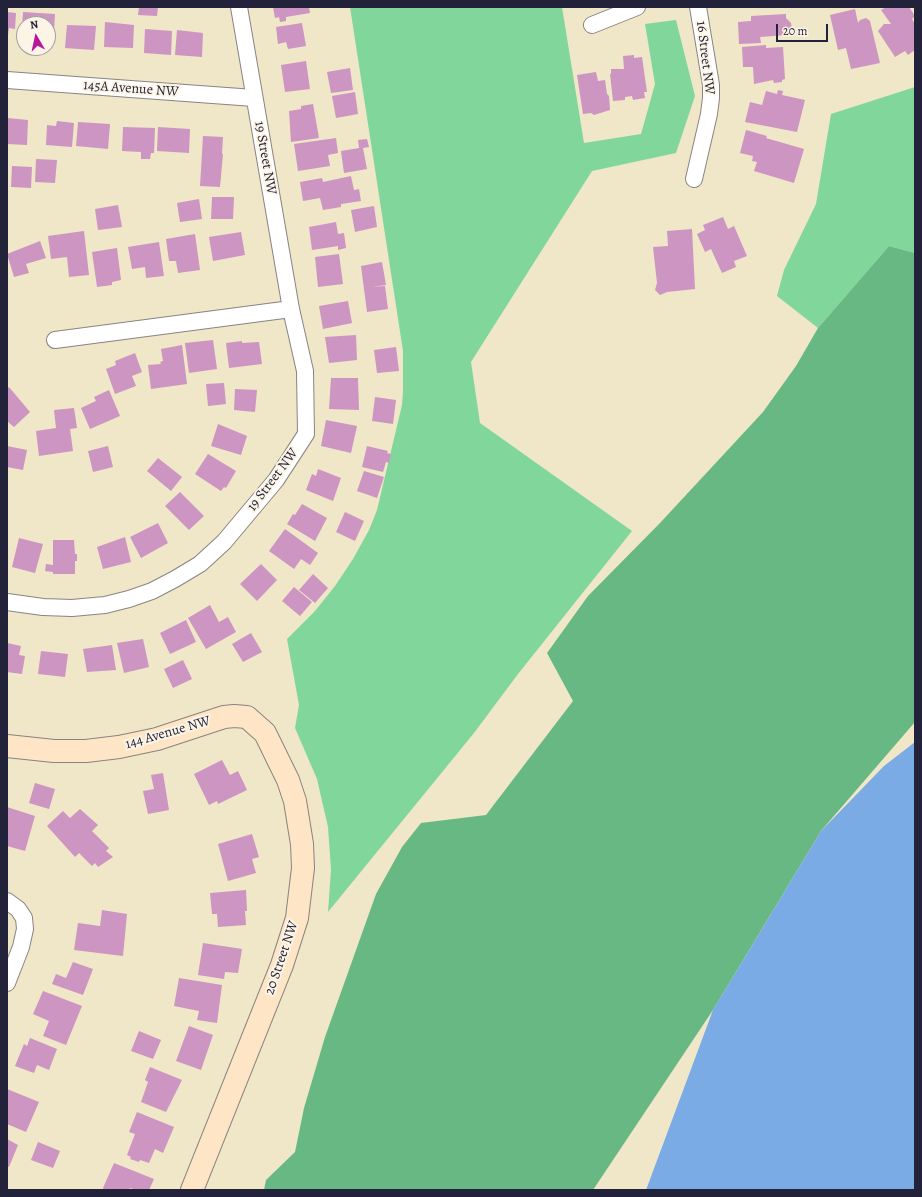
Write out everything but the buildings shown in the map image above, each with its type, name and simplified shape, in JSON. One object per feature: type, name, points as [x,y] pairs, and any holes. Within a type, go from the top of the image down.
[{"type":"street","name":"19 Street NW","points":[[7,602],[43,607],[72,608],[105,605],[152,591],[200,564],[224,542],[266,492],[306,434],[305,371],[291,309],[239,7]]},
{"type":"street","points":[[592,25],[637,7]]},
{"type":"street","name":"16 Street NW","points":[[694,179],[709,114],[711,98],[711,85],[698,7]]},
{"type":"street","name":"145A Avenue NW","points":[[7,80],[254,98]]},
{"type":"street","points":[[55,340],[291,309]]},
{"type":"street","name":"144 Avenue NW","points":[[7,746],[54,751],[86,751],[119,747],[157,739],[210,721],[234,716]]},
{"type":"street","name":"20 Street NW","points":[[192,1190],[290,942],[301,893],[302,844],[296,808],[288,780],[265,733],[248,718],[234,716]]},
{"type":"street","points":[[7,901],[18,909],[24,918],[24,938],[7,982]]},
{"type":"green space","points":[[350,7],[562,7],[584,143],[641,134],[655,84],[645,24],[676,20],[695,96],[676,153],[592,171],[471,362],[480,423],[632,531],[518,674],[474,733],[328,912],[331,870],[328,827],[317,779],[295,728],[299,705],[287,639],[315,611],[335,586],[353,559],[369,530],[377,510],[402,405],[403,392],[403,351]]},
{"type":"green space","points":[[915,87],[915,253],[889,246],[818,328],[777,296],[784,270],[816,204],[831,114]]},
{"type":"green space","points":[[889,246],[915,253],[915,722],[821,831],[713,1010],[593,1190],[264,1190],[266,1180],[295,1152],[304,1108],[325,1037],[376,894],[402,847],[421,823],[486,815],[573,701],[547,653],[588,596],[660,523],[763,412],[796,366],[818,328]]},
{"type":"water","points":[[915,742],[915,1190],[646,1190],[713,1010],[821,831],[884,766]]}]
